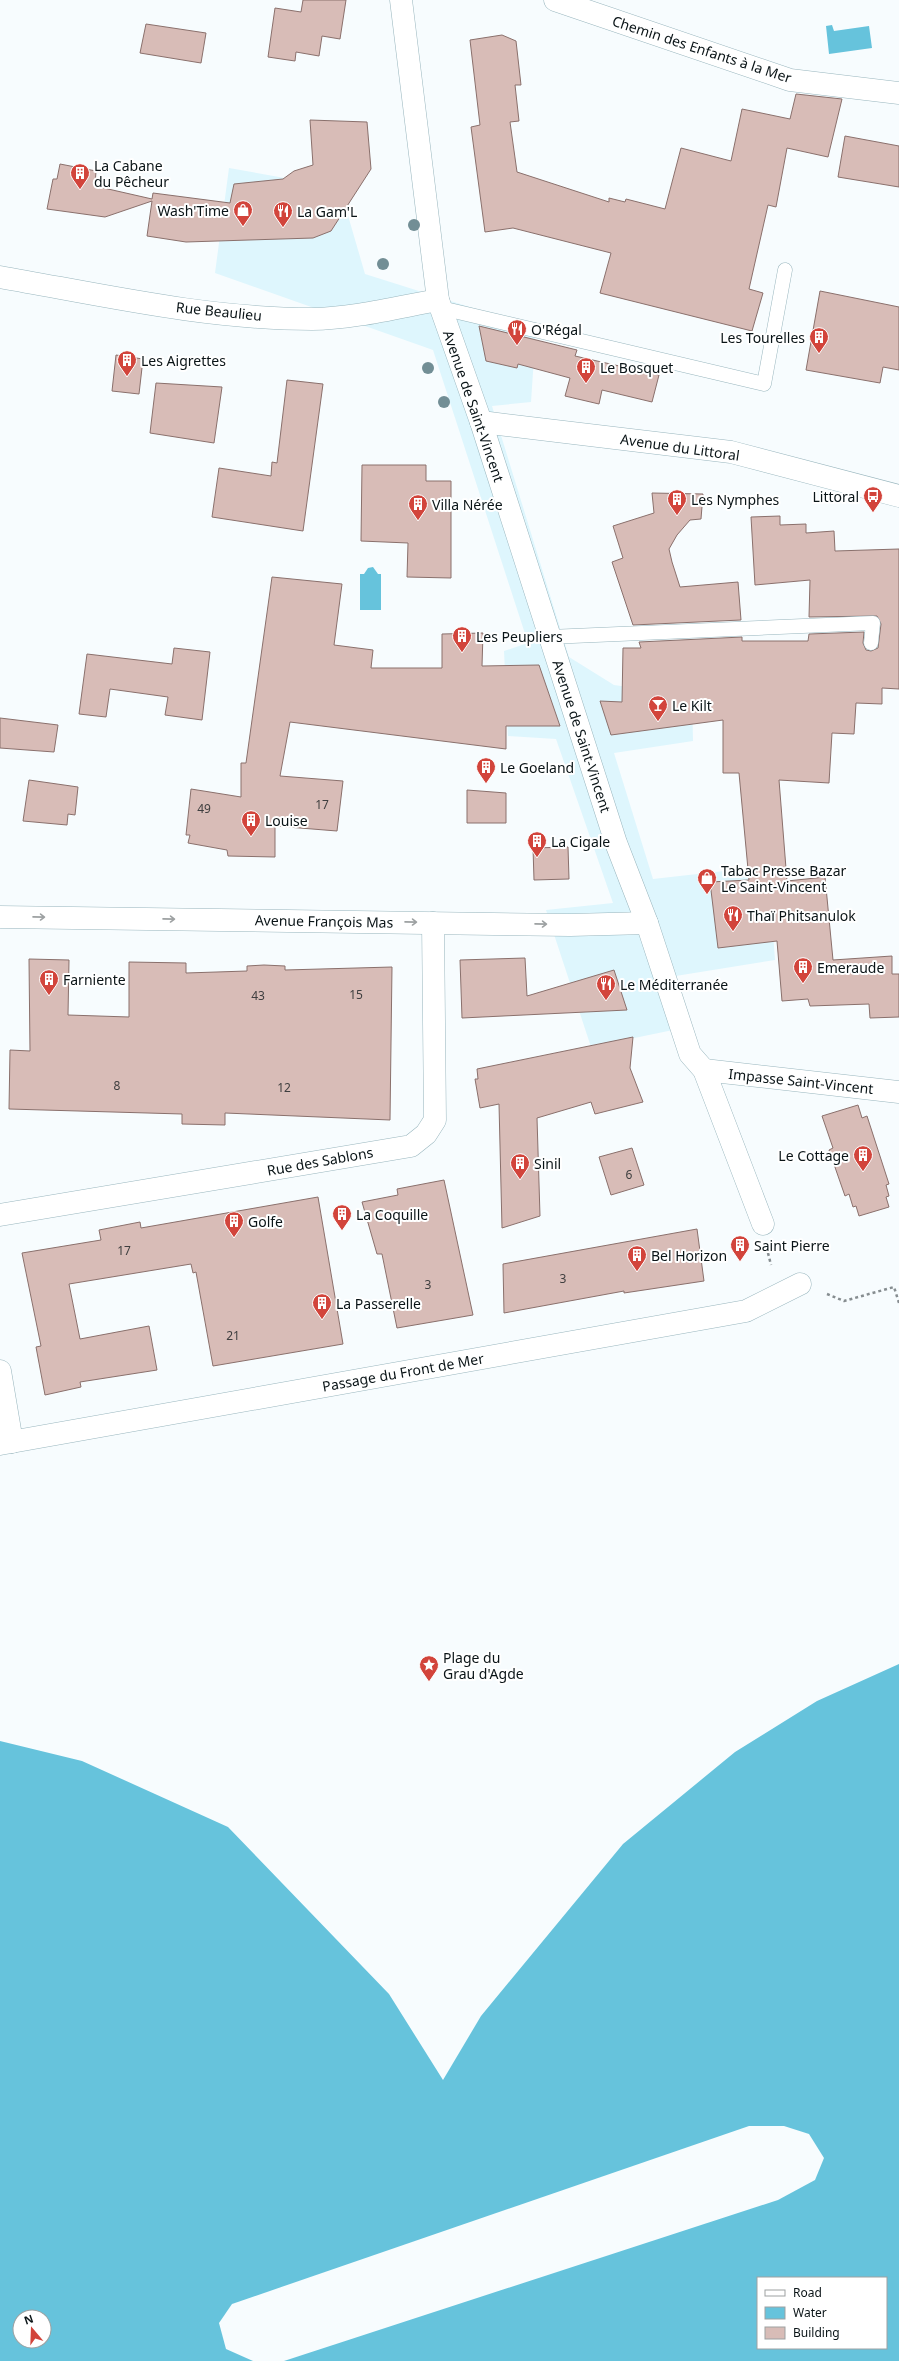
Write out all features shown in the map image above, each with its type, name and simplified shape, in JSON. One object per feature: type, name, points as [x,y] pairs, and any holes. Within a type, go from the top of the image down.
[{"type":"street","name":"Avenue de Saint-Vincent","points":[[401,0],[439,304],[480,422],[616,843],[647,923],[690,1054],[704,1070],[763,1224]]},
{"type":"street","name":"Chemin des Enfants à la Mer","points":[[555,0],[790,80],[899,93]]},
{"type":"street","name":"Rue Beaulieu","points":[[0,277],[213,314],[313,319],[439,304]]},
{"type":"street","name":"Avenue du Littoral","points":[[480,422],[731,452],[899,496]]},
{"type":"street","name":"Avenue François Mas","points":[[0,917],[433,923],[647,923]]},
{"type":"street","name":"Rue des Sablons","points":[[0,1215],[411,1146],[426,1134],[435,1120],[433,923]]},
{"type":"street","name":"Impasse Saint-Vincent","points":[[704,1070],[899,1092]]},
{"type":"street","name":"Passage du Front de Mer","points":[[6,1443],[746,1311],[800,1284]]},
{"type":"street","points":[[0,1371],[6,1443]]},
{"type":"lane","points":[[439,304],[764,384],[785,270]]},
{"type":"lane","points":[[550,637],[873,623],[871,643]]},
{"type":"path","points":[[771,1265],[800,1284],[844,1301],[894,1287],[899,1303]]},
{"type":"shaded area","points":[[229,168],[340,188],[365,274],[536,328],[531,402],[492,406],[569,657],[614,685],[692,696],[693,741],[614,753],[653,879],[768,866],[775,960],[657,979],[673,1030],[591,1047],[546,910],[613,903],[556,739],[508,736],[504,651],[528,643],[433,350],[215,273]]},
{"type":"water","points":[[832,25],[834,31],[869,26],[872,48],[829,54],[826,26]]},
{"type":"water","points":[[373,567],[378,574],[381,574],[381,610],[360,610],[360,574],[364,574],[368,568]]},
{"type":"water","points":[[899,1664],[899,2361],[0,2361],[0,1741],[82,1761],[228,1827],[389,1994],[443,2080],[481,2016],[623,1844],[735,1752],[817,1701]]},
{"type":"pier","points":[[749,2126],[784,2126],[809,2134],[824,2158],[815,2180],[778,2200],[284,2361],[253,2361],[226,2349],[219,2323],[232,2304]]},
{"type":"building","points":[[303,0],[346,0],[340,39],[322,36],[319,56],[296,52],[295,61],[268,57],[275,8],[301,12]]},
{"type":"building","points":[[146,24],[206,33],[201,63],[140,53]]},
{"type":"building","points":[[502,35],[516,41],[521,85],[515,85],[519,121],[510,122],[517,172],[609,202],[609,198],[625,202],[626,199],[665,209],[681,148],[731,161],[742,109],[790,119],[796,94],[842,99],[828,157],[787,148],[776,207],[768,205],[749,289],[763,293],[752,331],[600,293],[611,253],[513,228],[485,232],[471,127],[480,125],[470,40]]},
{"type":"building","points":[[310,120],[367,122],[371,169],[331,231],[313,238],[186,242],[147,236],[152,201],[105,217],[47,209],[53,179],[57,179],[60,164],[96,171],[95,186],[152,199],[153,193],[230,203],[234,184],[283,179],[294,171],[313,165]]},
{"type":"building","points":[[845,136],[899,146],[899,187],[838,177]]},
{"type":"building","points":[[820,291],[899,307],[899,370],[883,367],[880,383],[806,370]]},
{"type":"building","points":[[479,326],[577,350],[575,356],[659,375],[652,402],[602,390],[599,404],[565,396],[570,378],[518,364],[517,368],[486,361]]},
{"type":"building","name":"Les Aigrettes","points":[[116,355],[143,359],[139,394],[112,391]]},
{"type":"building","points":[[287,380],[323,384],[303,531],[212,517],[219,468],[271,476],[272,462],[277,463]]},
{"type":"building","points":[[156,383],[222,387],[214,443],[150,433]]},
{"type":"building","name":"Villa Nérée","points":[[362,465],[426,465],[426,481],[451,481],[451,578],[407,577],[408,543],[361,541]]},
{"type":"building","points":[[652,493],[703,494],[701,519],[690,520],[677,535],[669,549],[672,562],[680,587],[738,582],[741,620],[633,625],[612,562],[623,558],[613,526],[654,513]]},
{"type":"building","points":[[780,516],[780,525],[806,524],[806,533],[834,531],[835,551],[899,549],[899,689],[882,688],[882,704],[856,703],[854,734],[832,733],[829,783],[779,780],[787,881],[825,877],[833,960],[892,956],[892,974],[899,974],[899,1017],[870,1018],[869,1004],[810,1006],[808,999],[782,1001],[777,941],[718,948],[710,882],[749,880],[739,773],[723,773],[723,720],[611,735],[600,701],[622,702],[623,648],[641,648],[639,642],[742,637],[742,641],[808,641],[809,634],[864,632],[863,643],[866,650],[871,651],[878,648],[881,624],[877,616],[809,617],[810,580],[755,585],[751,517]]},
{"type":"building","points":[[272,577],[342,584],[334,645],[373,650],[371,668],[442,668],[442,634],[483,633],[482,666],[539,665],[560,726],[506,726],[506,749],[290,722],[280,776],[343,781],[337,831],[275,826],[275,857],[228,856],[227,850],[188,843],[190,835],[186,835],[191,789],[241,797],[241,763],[246,763]]},
{"type":"building","points":[[174,648],[210,652],[202,720],[165,715],[168,697],[110,689],[106,717],[79,714],[87,654],[172,664]]},
{"type":"building","points":[[0,718],[58,725],[54,752],[0,748]]},
{"type":"building","points":[[29,780],[78,787],[75,815],[68,814],[67,825],[23,821]]},
{"type":"building","points":[[467,790],[506,793],[506,823],[467,823]]},
{"type":"building","name":"La Cigale","points":[[568,847],[569,879],[534,880],[533,848]]},
{"type":"building","points":[[525,958],[527,996],[614,970],[627,1010],[462,1018],[460,960]]},
{"type":"building","points":[[29,959],[69,960],[68,1015],[129,1017],[129,962],[186,963],[186,973],[247,971],[247,966],[264,965],[285,966],[285,970],[392,967],[390,1120],[225,1113],[225,1125],[182,1124],[182,1114],[9,1109],[10,1050],[30,1051]]},
{"type":"building","points":[[633,1037],[630,1068],[643,1102],[595,1114],[591,1102],[537,1118],[540,1216],[502,1228],[499,1104],[480,1108],[475,1079],[478,1079],[477,1069]]},
{"type":"building","points":[[858,1105],[862,1118],[867,1116],[889,1184],[886,1185],[889,1196],[886,1197],[889,1207],[859,1216],[856,1206],[853,1207],[849,1194],[845,1196],[829,1150],[833,1148],[822,1116]]},
{"type":"building","points":[[632,1148],[644,1185],[611,1195],[599,1157]]},
{"type":"building","points":[[444,1180],[473,1315],[397,1328],[382,1254],[377,1254],[362,1202],[398,1195],[397,1189]]},
{"type":"building","points":[[318,1197],[343,1344],[213,1366],[196,1272],[193,1273],[191,1264],[69,1284],[80,1339],[149,1326],[157,1370],[80,1382],[81,1387],[45,1395],[36,1347],[41,1346],[22,1253],[101,1240],[99,1230],[140,1222],[141,1228]]},
{"type":"building","points":[[697,1229],[704,1281],[624,1293],[624,1291],[504,1313],[503,1264]]},
{"type":"place","name":"La Cabane du Pêcheur","points":[[80,190]]},
{"type":"place","name":"Wash'Time","points":[[243,227]]},
{"type":"place","name":"La Gam'L","points":[[283,228]]},
{"type":"place","name":"O'Régal","points":[[517,346]]},
{"type":"place","name":"Les Tourelles","points":[[819,354]]},
{"type":"place","name":"Les Aigrettes","points":[[127,377]]},
{"type":"place","name":"Le Bosquet","points":[[586,384]]},
{"type":"place","name":"Littoral","points":[[873,513]]},
{"type":"place","name":"Les Nymphes","points":[[677,516]]},
{"type":"place","name":"Villa Nérée","points":[[418,521]]},
{"type":"place","name":"Les Peupliers","points":[[462,653]]},
{"type":"place","name":"Le Kilt","points":[[658,722]]},
{"type":"place","name":"Le Goeland","points":[[486,784]]},
{"type":"place","name":"Louise","points":[[251,837]]},
{"type":"place","name":"La Cigale","points":[[537,858]]},
{"type":"place","name":"Tabac Presse Bazar Le Saint-Vincent","points":[[707,895]]},
{"type":"place","name":"Thaï Phitsanulok","points":[[733,932]]},
{"type":"place","name":"Emeraude","points":[[803,984]]},
{"type":"place","name":"Farniente","points":[[49,996]]},
{"type":"place","name":"Le Méditerranée","points":[[606,1001]]},
{"type":"place","name":"Le Cottage","points":[[863,1172]]},
{"type":"place","name":"Sinil","points":[[520,1180]]},
{"type":"place","name":"La Coquille","points":[[342,1231]]},
{"type":"place","name":"Golfe","points":[[234,1238]]},
{"type":"place","name":"Saint Pierre","points":[[740,1262]]},
{"type":"place","name":"Bel Horizon","points":[[637,1272]]},
{"type":"place","name":"La Passerelle","points":[[322,1320]]},
{"type":"place","name":"Plage du Grau d'Agde","points":[[429,1682]]}]
